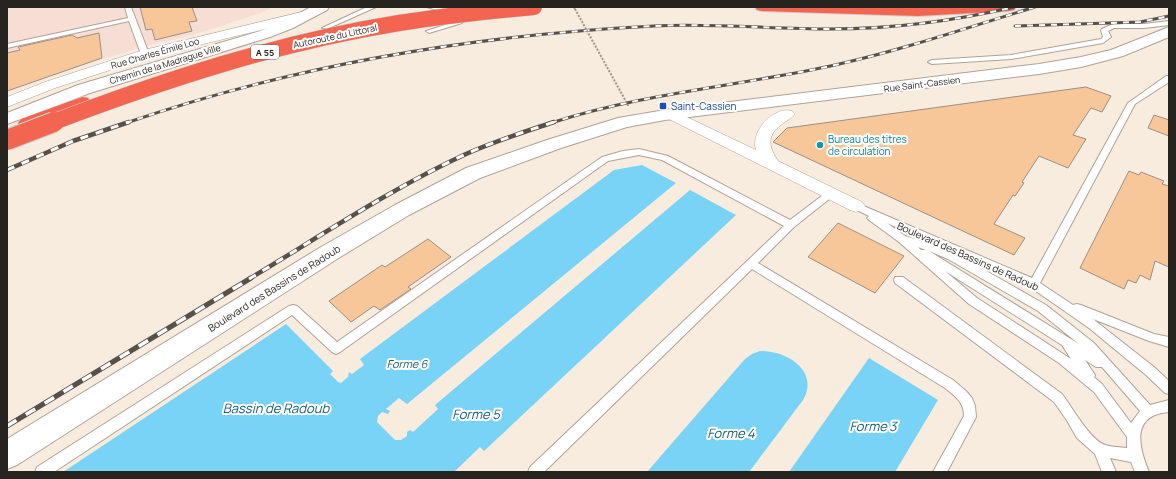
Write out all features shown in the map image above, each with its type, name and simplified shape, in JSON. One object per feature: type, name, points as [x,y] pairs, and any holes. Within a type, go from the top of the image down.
[{"type":"highway","name":"Autoroute du Littoral","points":[[7,140],[119,97],[176,78],[270,50],[320,38],[395,24],[452,15],[534,7]]},
{"type":"highway","points":[[762,7],[918,12],[1009,7]]},
{"type":"highway","name":"Autoroute du Littoral","points":[[7,130],[82,102],[179,69],[268,44],[379,20],[466,11]]},
{"type":"street","name":"Chemin de la Madrague Ville","points":[[7,119],[91,87],[265,34],[322,7]]},
{"type":"street","name":"Rue Charles Émile Loo","points":[[7,102],[50,85],[145,54],[200,39],[286,21],[306,15]]},
{"type":"street","name":"Rue Saint-Cassien","points":[[670,114],[1040,69],[1081,62],[1117,53],[1169,32]]},
{"type":"street","name":"Rue Saint-Cassien","points":[[694,126],[1054,80],[1105,70],[1169,49]]},
{"type":"street","name":"Boulevard des Bassins de Radoub","points":[[7,455],[329,253],[402,210],[473,173],[554,144],[624,122],[670,114],[856,206]]},
{"type":"street","points":[[773,166],[763,148],[763,138],[776,120],[787,114]]},
{"type":"street","name":"Boulevard des Bassins de Radoub","points":[[554,144],[694,126]]},
{"type":"lane","points":[[128,7],[131,19],[134,23],[145,54]]},
{"type":"lane","points":[[325,28],[373,7]]},
{"type":"lane","points":[[430,7],[488,12],[504,7]]},
{"type":"lane","points":[[429,31],[460,22],[466,11]]},
{"type":"lane","points":[[7,46],[131,19]]},
{"type":"lane","points":[[932,62],[1011,56],[1103,41],[1107,37],[1104,30],[1113,26],[1144,26],[1169,23]]},
{"type":"lane","points":[[1034,284],[1132,103],[1149,93],[1169,78]]},
{"type":"lane","points":[[42,472],[293,309],[336,349],[605,159],[623,154],[639,152],[665,158],[791,225]]},
{"type":"lane","points":[[535,472],[791,225],[830,194]]},
{"type":"lane","name":"Boulevard des Bassins de Radoub","points":[[856,206],[1034,284],[1094,325],[1146,367],[1169,389]]},
{"type":"lane","name":"Boulevard des Bassins de Radoub","points":[[856,206],[900,238],[1111,370]]},
{"type":"lane","name":"Boulevard des Bassins de Radoub","points":[[900,238],[930,247],[952,256],[1042,308],[1090,346],[1148,412]]},
{"type":"lane","name":"Boulevard des Bassins de Radoub","points":[[900,238],[973,301],[1063,358],[1098,388]]},
{"type":"lane","points":[[751,264],[950,384],[967,399],[971,408],[970,417],[940,472]]},
{"type":"lane","points":[[899,280],[1058,398],[1071,415],[1082,434],[1100,450],[1109,472]]},
{"type":"lane","points":[[1064,304],[1153,338],[1169,342]]},
{"type":"lane","name":"Boulevard des Bassins de Radoub","points":[[1064,340],[1133,435]]},
{"type":"lane","points":[[1142,472],[1135,456],[1133,445],[1133,435],[1137,421],[1148,412],[1169,406]]},
{"type":"lane","points":[[1100,450],[1135,456]]},
{"type":"path","points":[[574,7],[629,107]]},
{"type":"shaded area","points":[[7,7],[272,7],[261,13],[193,35],[150,45],[82,65],[7,92]]},
{"type":"water","points":[[642,165],[676,183],[407,404],[399,398],[386,409],[390,411],[388,414],[382,412],[378,416],[377,422],[395,440],[401,440],[407,436],[407,432],[410,430],[413,432],[438,409],[435,405],[690,190],[736,215],[484,451],[480,447],[454,472],[63,472],[286,324],[333,371],[330,374],[341,383],[348,377],[349,372],[352,374],[364,365],[360,359],[614,170]]},
{"type":"water","name":"Forme 4","points":[[760,351],[780,354],[790,358],[798,364],[804,371],[807,380],[807,390],[803,400],[749,472],[647,472],[745,359]]},
{"type":"water","name":"Forme 3","points":[[869,358],[938,400],[895,472],[789,472]]},
{"type":"building","points":[[140,7],[192,7],[197,21],[189,22],[192,31],[155,40],[152,29],[146,30]]},
{"type":"building","points":[[99,33],[102,58],[7,91],[7,53],[20,50],[18,47],[72,35],[77,38]]},
{"type":"building","points":[[1086,87],[1111,96],[1102,112],[1091,108],[1073,135],[1086,139],[1068,168],[1039,156],[1022,182],[1024,183],[1015,196],[1013,195],[994,224],[1025,238],[1014,255],[773,142],[787,128]]},
{"type":"building","points":[[1154,115],[1169,120],[1169,136],[1148,128]]},
{"type":"building","points":[[1129,171],[1139,175],[1141,172],[1164,181],[1162,184],[1169,186],[1169,267],[1155,261],[1150,280],[1140,275],[1136,283],[1128,280],[1124,289],[1080,268]]},
{"type":"building","points":[[838,223],[904,256],[875,293],[808,257]]},
{"type":"building","points":[[428,239],[451,257],[408,287],[411,289],[380,310],[374,306],[351,322],[329,301],[382,265],[385,267]]},
{"type":"railway","points":[[127,123],[190,103],[320,69],[453,45],[587,30],[676,25],[808,29],[876,28],[946,20],[1014,7]]},
{"type":"railway","points":[[551,123],[621,104],[835,65],[911,45],[1035,7]]},
{"type":"railway","points":[[1015,26],[1140,22],[1169,16]]},
{"type":"railway","points":[[7,170],[73,141],[127,123]]},
{"type":"railway","points":[[249,279],[383,197],[438,167],[488,145],[551,123]]},
{"type":"railway","points":[[7,426],[251,278]]},
{"type":"place","name":"Saint-Cassien","points":[[663,106]]},
{"type":"place","name":"Bureau des titres de circulation","points":[[820,145]]},
{"type":"water label","name":"Forme 6","points":[[407,363]]},
{"type":"water label","name":"Bassin de Radoub","points":[[276,408]]},
{"type":"water label","name":"Forme 5","points":[[476,414]]}]
